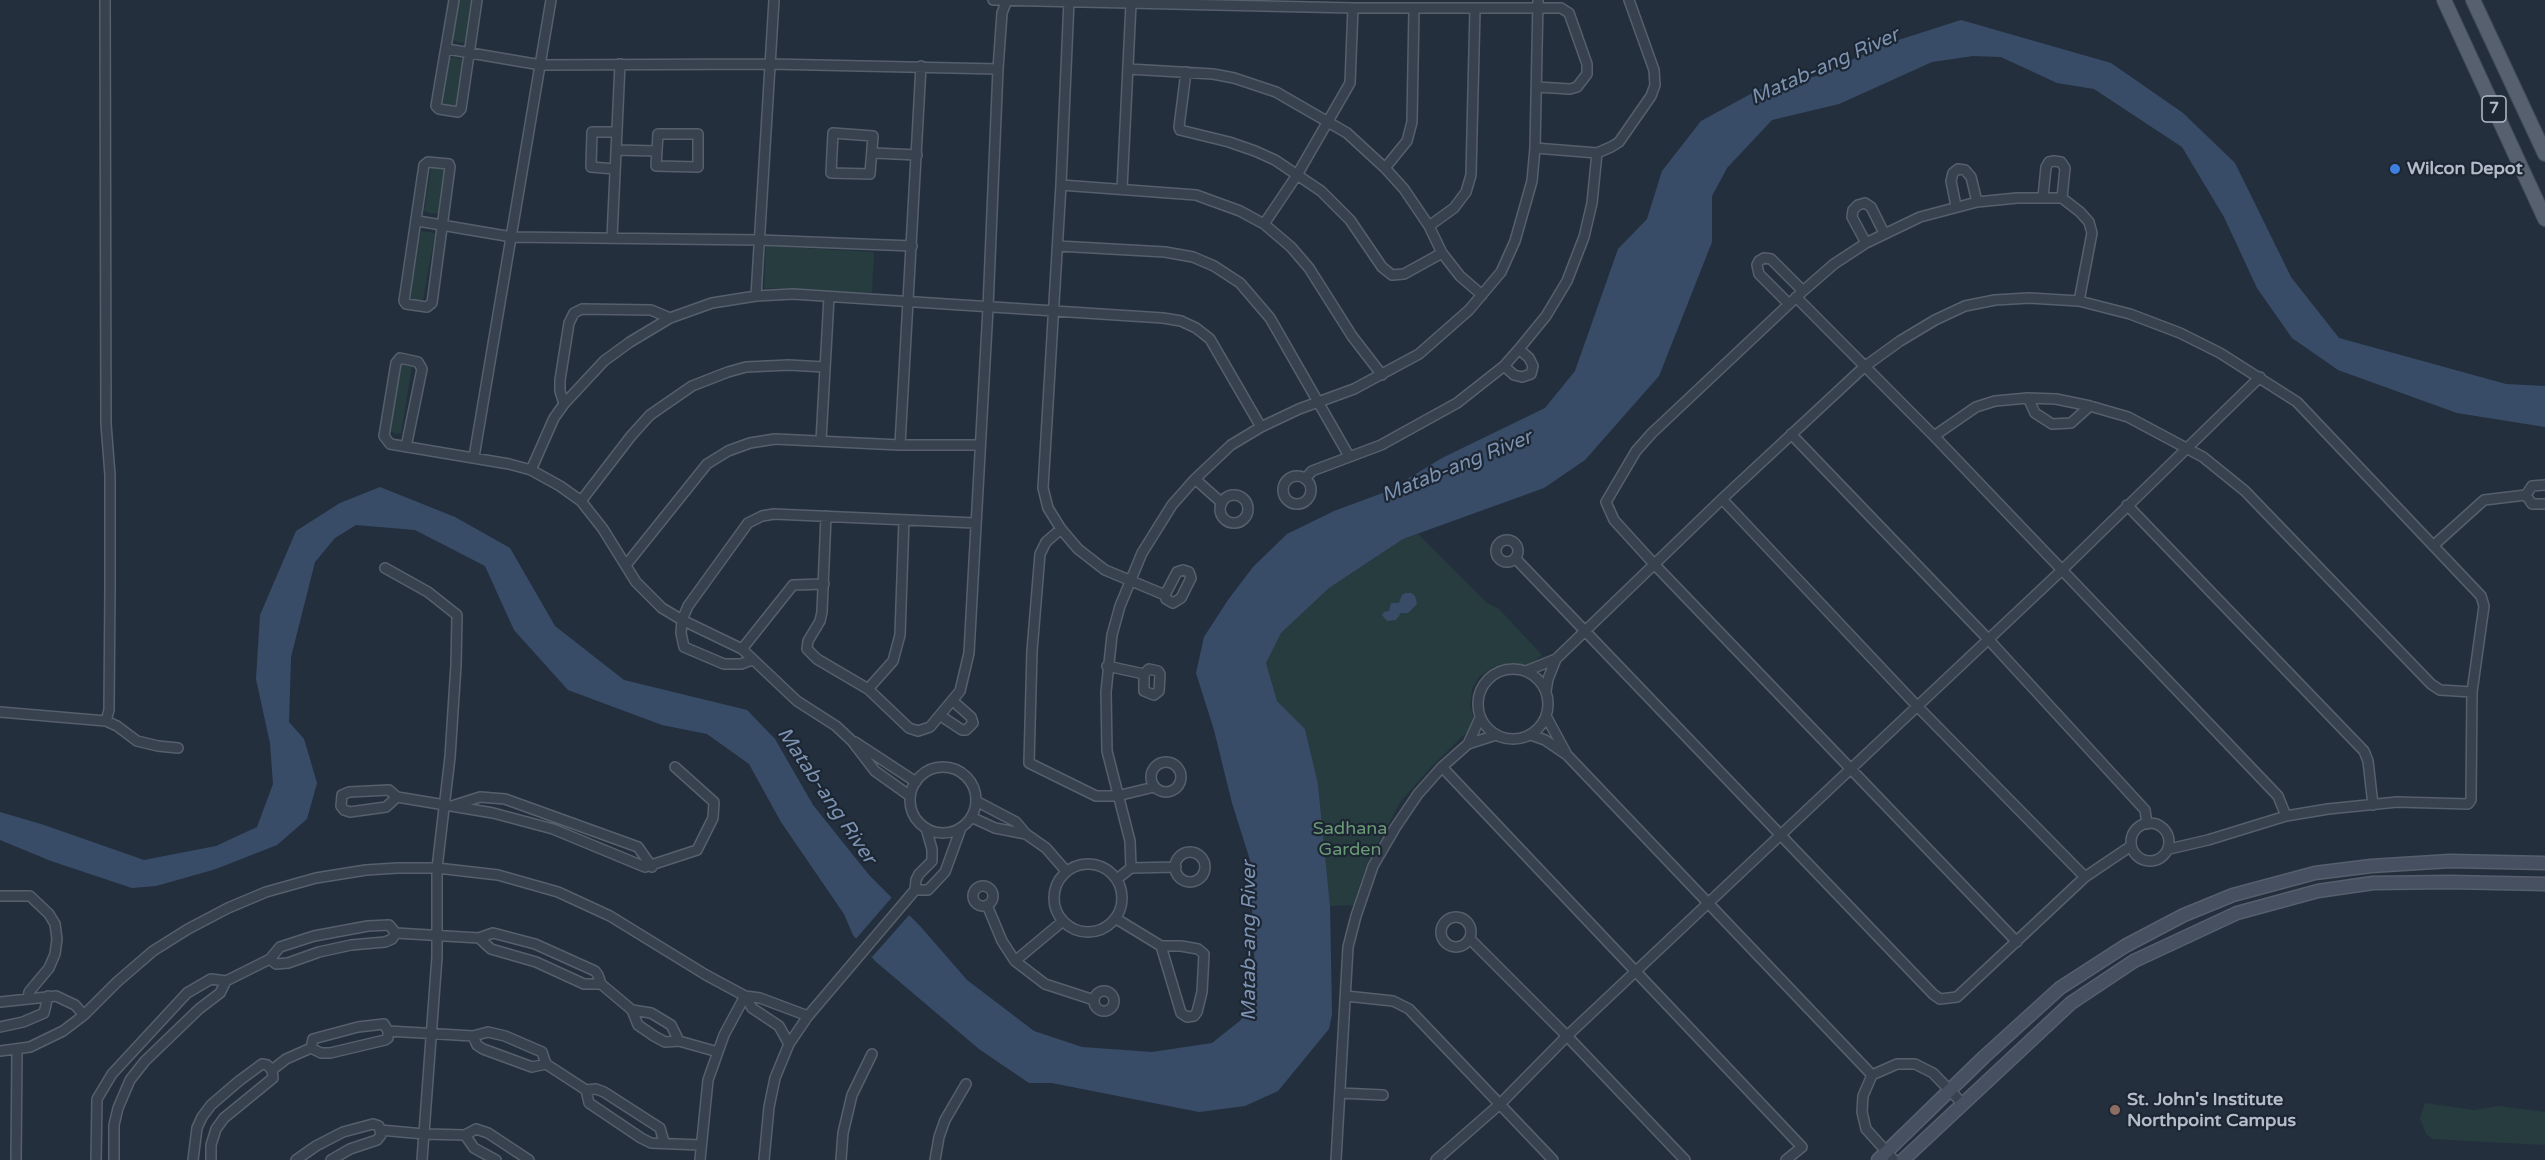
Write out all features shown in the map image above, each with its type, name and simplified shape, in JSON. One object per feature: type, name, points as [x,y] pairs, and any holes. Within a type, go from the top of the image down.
[{"type":"main road","name":"7","points":[[2444,0],[2545,219]]},
{"type":"main road","name":"7","points":[[2473,0],[2545,154]]},
{"type":"main road","points":[[2500,122],[2525,112]]},
{"type":"street","points":[[105,0],[106,424],[110,475],[109,710],[106,721]]},
{"type":"street","points":[[454,0],[436,106],[438,109],[460,111],[477,0]]},
{"type":"street","points":[[474,457],[550,0]]},
{"type":"street","points":[[756,296],[774,0]]},
{"type":"street","points":[[993,0],[1131,4],[1287,4],[1353,8],[1381,4],[1414,9],[1475,9],[1538,3],[1561,8],[1569,13],[1587,64],[1587,74],[1577,87],[1570,89],[1537,87]]},
{"type":"street","points":[[999,0],[1002,13]]},
{"type":"street","points":[[826,516],[824,584],[820,621],[808,641],[807,650],[817,659],[868,689],[909,728],[918,731],[930,727],[960,691],[969,653],[988,308],[998,69],[1002,13],[1007,0]]},
{"type":"street","points":[[1535,148],[1597,153],[1619,142],[1651,96],[1655,85],[1654,70],[1629,0]]},
{"type":"street","points":[[1069,1],[1058,246],[1043,488],[1048,508],[1061,529],[1091,561],[1165,595]]},
{"type":"street","points":[[1131,868],[1130,841],[1117,796],[1106,735],[1107,666],[1112,635],[1130,580],[1155,529],[1195,479],[1231,445],[1261,427],[1382,375],[1432,345],[1482,295],[1501,272],[1515,241],[1527,204],[1535,148],[1538,3]]},
{"type":"street","points":[[1122,189],[1131,4]]},
{"type":"street","points":[[1264,224],[1297,174],[1350,83],[1353,8]]},
{"type":"street","points":[[1386,168],[1407,141],[1412,122],[1414,9]]},
{"type":"street","points":[[1430,226],[1454,208],[1466,192],[1471,175],[1475,9]]},
{"type":"street","points":[[447,49],[541,65],[770,64],[998,69]]},
{"type":"street","points":[[612,238],[621,64]]},
{"type":"street","points":[[900,445],[921,66]]},
{"type":"street","points":[[1129,69],[1214,74],[1251,83],[1276,92],[1347,133],[1386,168],[1430,226],[1442,253],[1460,276],[1482,295]]},
{"type":"street","points":[[1186,72],[1180,130],[1255,151],[1297,174],[1321,191],[1350,220],[1382,267],[1392,275],[1404,274],[1442,253]]},
{"type":"street","points":[[584,123],[592,132],[591,167]]},
{"type":"street","points":[[592,132],[617,132]]},
{"type":"street","points":[[834,132],[872,135],[875,137],[874,153],[870,174],[831,173],[834,132]]},
{"type":"street","points":[[659,133],[698,134],[699,166],[657,166],[656,151],[659,133]]},
{"type":"street","points":[[616,150],[656,151]]},
{"type":"street","points":[[874,153],[917,155]]},
{"type":"street","points":[[1305,479],[1312,471],[1381,444],[1441,413],[1474,391],[1504,366],[1546,316],[1571,270],[1584,237],[1592,203],[1597,153]]},
{"type":"street","points":[[2043,196],[2046,167],[2054,160],[2061,162],[2065,168],[2062,198]]},
{"type":"street","points":[[428,162],[448,164],[450,167],[441,224],[432,303],[427,307],[406,304],[424,165],[428,162]]},
{"type":"street","points":[[582,175],[591,167],[615,169]]},
{"type":"street","points":[[1956,206],[1951,181],[1953,173],[1958,169],[1965,170],[1971,177],[1977,202]]},
{"type":"street","points":[[1061,184],[1196,195],[1240,211],[1264,224],[1291,247],[1309,268],[1352,336],[1382,375]]},
{"type":"street","points":[[2017,942],[1654,564],[1609,512],[1606,502],[1636,451],[1652,433],[1796,297],[1834,264],[1866,243],[1920,217],[1977,202],[2043,196],[2062,198],[2089,222],[2092,233],[2079,301]]},
{"type":"street","points":[[1866,243],[1852,217],[1853,210],[1858,205],[1865,203],[1871,207],[1884,233]]},
{"type":"street","points":[[418,221],[512,237],[760,240],[912,246]]},
{"type":"street","points":[[1058,246],[1165,252],[1193,258],[1214,266],[1240,283],[1270,318],[1349,456]]},
{"type":"street","points":[[1796,297],[1759,274],[1757,266],[1759,261],[1764,258],[1771,259],[1796,297],[1934,436],[2278,796],[2286,816]]},
{"type":"street","points":[[531,470],[554,418],[604,361],[670,318],[712,303],[756,296],[793,294],[988,308],[1054,310],[1181,321],[1196,328],[1210,339],[1261,427]]},
{"type":"street","points":[[821,441],[829,297]]},
{"type":"street","points":[[1546,691],[1548,679],[1557,659],[1722,499],[1864,367],[1909,335],[1965,306],[1995,300],[2029,298],[2079,301],[2130,314],[2180,333],[2220,352],[2297,402],[2481,596],[2484,606],[2472,692],[2471,800],[2468,804],[2397,802],[2286,816],[2200,843],[2169,849]]},
{"type":"street","points":[[564,404],[560,391],[560,380],[569,323],[574,313],[582,309],[651,310],[670,318]]},
{"type":"street","points":[[1504,366],[1514,375],[1522,377],[1531,374],[1533,366],[1529,358],[1519,349]]},
{"type":"street","points":[[406,447],[422,369],[418,362],[400,358],[396,363],[384,436],[390,444],[406,447],[474,457],[531,470],[581,501],[647,594],[662,608],[742,649],[797,701],[836,726],[852,741],[875,771],[910,796]]},
{"type":"street","points":[[581,501],[631,435],[650,415],[692,386],[746,367],[789,365],[824,367]]},
{"type":"street","points":[[1436,1160],[1500,1104],[1567,1036],[1851,770],[2260,377]]},
{"type":"street","points":[[2028,398],[2035,413],[2052,424],[2071,423],[2090,406]]},
{"type":"street","points":[[1934,436],[1976,407],[1995,400],[2056,399],[2128,417],[2203,457],[2245,491],[2431,684],[2440,690],[2472,692]]},
{"type":"street","points":[[1791,434],[1988,639],[2145,810],[2147,825]]},
{"type":"street","points":[[626,565],[707,464],[728,451],[750,442],[775,439],[900,445],[980,445]]},
{"type":"street","points":[[1195,479],[1222,503]]},
{"type":"street","points":[[2434,545],[2484,500],[2526,495],[2532,486],[2545,485]]},
{"type":"street","points":[[2526,495],[2532,504],[2545,504]]},
{"type":"street","points":[[1722,499],[2085,878]]},
{"type":"street","points":[[2127,505],[2364,751],[2368,761],[2373,805]]},
{"type":"street","points":[[752,660],[741,664],[724,664],[702,653],[689,650],[682,642],[682,620],[688,606],[748,523],[762,516],[774,514],[975,523]]},
{"type":"street","points":[[868,689],[892,661],[900,635],[904,520]]},
{"type":"street","points":[[1061,529],[1046,542],[1040,554],[1027,760],[1086,793],[1106,798],[1154,787]]},
{"type":"street","points":[[1515,558],[1940,999],[1957,997],[2085,878],[2132,846]]},
{"type":"street","points":[[385,568],[428,592],[457,615],[449,805],[437,868],[438,934],[422,1160]]},
{"type":"street","points":[[742,649],[793,585],[824,584]]},
{"type":"street","points":[[1526,671],[1537,678],[1546,691],[1549,700],[1546,716],[1539,728],[1531,735],[1520,739],[1508,739],[1496,735],[1486,728],[1480,718],[1478,698],[1487,679],[1505,669],[1526,671],[1557,659]]},
{"type":"street","points":[[1107,666],[1144,674]]},
{"type":"street","points":[[941,716],[962,730],[966,730],[973,723],[971,717],[953,701]]},
{"type":"street","points":[[0,712],[106,721],[117,726],[136,741],[178,748]]},
{"type":"street","points":[[1546,716],[1567,755]]},
{"type":"street","points":[[1468,744],[1480,718]]},
{"type":"street","points":[[1336,1160],[1348,947],[1373,867],[1418,794],[1442,767],[1468,744],[1496,735]]},
{"type":"street","points":[[1531,735],[1545,740],[1567,755],[1872,1075]]},
{"type":"street","points":[[852,741],[916,782]]},
{"type":"street","points":[[397,797],[386,807],[350,812],[341,806],[342,795],[348,792],[388,790],[397,797],[449,805],[553,829],[645,867],[652,867],[674,856],[690,854],[697,850],[713,818],[714,802],[675,767]]},
{"type":"street","points":[[1442,767],[1802,1147],[1786,1160]]},
{"type":"street","points":[[764,1160],[769,1107],[775,1078],[789,1044],[808,1016],[915,890],[919,874],[932,861],[932,849],[926,828],[914,814],[910,796],[916,782],[932,769],[953,769],[970,781],[976,801],[971,817],[961,828],[945,872],[928,890],[915,890]]},
{"type":"street","points":[[449,805],[480,797],[505,799],[638,847],[652,867]]},
{"type":"street","points":[[976,801],[1016,822],[1026,834],[1046,848],[1066,871]]},
{"type":"street","points":[[971,817],[995,828],[1026,834]]},
{"type":"street","points":[[2154,824],[2162,828],[2169,839],[2169,849],[2162,858],[2151,861],[2138,857],[2132,846],[2132,836],[2137,830],[2147,825],[2154,824]]},
{"type":"street","points":[[926,828],[943,833],[961,828]]},
{"type":"street","points":[[1962,1102],[1951,1090],[1933,1073],[1915,1064],[1897,1064],[1872,1075],[1863,1096],[1862,1112],[1866,1129],[1886,1157],[1951,1090],[1984,1057],[2060,988],[2100,962],[2184,915],[2233,895],[2315,873],[2371,866],[2450,861],[2545,863]]},
{"type":"street","points":[[2450,861],[2450,882]]},
{"type":"street","points":[[1087,864],[1099,865],[1117,879],[1122,899],[1115,918],[1106,926],[1095,931],[1084,932],[1072,928],[1057,912],[1054,890],[1058,880],[1066,871],[1087,864]]},
{"type":"street","points":[[1117,879],[1131,868],[1176,867]]},
{"type":"street","points":[[0,1051],[16,1051],[48,1040],[84,1015],[153,951],[188,929],[257,896],[316,878],[366,870],[437,868],[498,875],[558,892],[610,916],[706,975],[745,996],[760,998],[808,1016]]},
{"type":"street","points":[[1903,1160],[1962,1102],[2071,1003],[2134,961],[2237,913],[2318,891],[2373,883],[2545,884]]},
{"type":"street","points":[[0,896],[30,896],[49,914],[55,924],[57,939],[55,954],[49,969],[29,992],[28,999]]},
{"type":"street","points":[[987,905],[1002,941],[1015,961],[1045,984],[1094,1000]]},
{"type":"street","points":[[1115,918],[1161,946],[1181,946],[1198,950],[1204,954],[1202,992],[1194,1017],[1187,1017],[1181,1012],[1161,946]]},
{"type":"street","points":[[1015,961],[1063,921]]},
{"type":"street","points":[[96,1160],[97,1099],[111,1074],[186,993],[211,979],[226,981],[270,959],[280,947],[339,930],[389,925],[396,933],[479,938],[493,933],[535,944],[595,971],[600,984],[632,1010],[638,1025],[654,1036],[665,1042],[679,1041],[718,1052]]},
{"type":"street","points":[[270,959],[276,964],[288,963],[319,952],[351,945],[385,942],[392,939],[396,933]]},
{"type":"street","points":[[479,938],[491,949],[536,962],[584,984],[600,984]]},
{"type":"street","points":[[1470,939],[1567,1036],[1685,1160]]},
{"type":"street","points":[[2100,962],[2109,976]]},
{"type":"street","points":[[114,1160],[114,1125],[118,1108],[130,1080],[144,1061],[220,993],[226,981]]},
{"type":"street","points":[[0,1002],[48,996],[64,998],[84,1015]]},
{"type":"street","points":[[0,1027],[23,1022],[44,1013],[48,996]]},
{"type":"street","points":[[745,996],[752,1008],[779,1026],[789,1044]]},
{"type":"street","points":[[700,1160],[708,1080],[718,1052],[745,996]]},
{"type":"street","points":[[1346,996],[1394,1001],[1409,1009],[1553,1160]]},
{"type":"street","points":[[632,1010],[651,1013],[671,1025],[679,1041]]},
{"type":"street","points":[[272,1070],[286,1059],[310,1048],[313,1039],[358,1027],[384,1024],[388,1031],[386,1040],[330,1053],[321,1053],[310,1048]]},
{"type":"street","points":[[388,1031],[472,1036],[482,1032],[505,1036],[542,1052],[546,1064],[586,1090],[596,1089],[604,1092],[660,1128],[664,1142]]},
{"type":"street","points":[[472,1036],[477,1045],[483,1049],[532,1067],[546,1064]]},
{"type":"street","points":[[16,1051],[16,1160]]},
{"type":"street","points":[[131,1051],[144,1061]]},
{"type":"street","points":[[841,1160],[843,1133],[852,1095],[872,1054]]},
{"type":"street","points":[[194,1160],[197,1128],[212,1105],[262,1064],[267,1065],[272,1070],[271,1080],[224,1118],[216,1129],[212,1145],[212,1160]]},
{"type":"street","points":[[935,1160],[945,1120],[966,1084]]},
{"type":"street","points":[[586,1090],[589,1103],[651,1143],[700,1145]]},
{"type":"street","points":[[1340,1093],[1383,1095]]},
{"type":"street","points":[[296,1160],[343,1132],[377,1124],[381,1135],[377,1140],[350,1149],[331,1160]]},
{"type":"street","points":[[380,1130],[465,1135],[476,1129],[488,1133],[529,1160]]},
{"type":"street","points":[[465,1135],[474,1148],[496,1160]]},
{"type":"green space","points":[[458,0],[473,0],[467,42],[462,43],[452,40]]},
{"type":"green space","points":[[449,58],[463,60],[456,105],[452,106],[442,102]]},
{"type":"green space","points":[[431,167],[445,169],[438,213],[433,214],[424,211]]},
{"type":"green space","points":[[421,231],[435,233],[423,300],[419,301],[409,298]]},
{"type":"green space","points":[[766,246],[874,252],[872,293],[764,288]]},
{"type":"green space","points":[[398,364],[412,366],[401,433],[397,434],[387,430]]},
{"type":"green space","name":"Sadhana Garden","points":[[1418,534],[1487,603],[1499,609],[1542,655],[1529,666],[1508,663],[1493,667],[1479,677],[1472,689],[1470,705],[1475,724],[1432,766],[1401,801],[1367,863],[1353,905],[1330,906],[1318,784],[1305,729],[1277,701],[1266,663],[1281,633],[1329,588],[1403,539]]},
{"type":"green space","points":[[2425,1103],[2474,1110],[2498,1106],[2545,1112],[2545,1145],[2433,1139],[2426,1134],[2420,1118]]},
{"type":"water","name":"Matab-ang River","points":[[1961,20],[2111,63],[2183,113],[2235,163],[2291,277],[2339,338],[2506,384],[2545,386],[2545,427],[2457,413],[2338,370],[2292,338],[2257,288],[2224,217],[2182,147],[2094,89],[2057,83],[2001,57],[1973,56],[1932,62],[1839,104],[1772,120],[1727,168],[1712,196],[1712,242],[1659,376],[1585,460],[1544,488],[1403,539],[1329,588],[1281,633],[1266,663],[1277,701],[1305,729],[1318,784],[1330,906],[1332,1014],[1329,1029],[1278,1091],[1245,1106],[1199,1112],[1052,1083],[1029,1083],[979,1049],[875,961],[853,935],[844,914],[781,822],[749,764],[707,734],[662,725],[568,690],[514,630],[485,566],[415,530],[356,525],[335,538],[315,562],[291,657],[289,722],[304,739],[317,783],[307,819],[277,845],[216,869],[156,886],[132,888],[51,861],[0,840],[0,812],[144,860],[216,846],[257,827],[273,784],[270,743],[256,679],[260,615],[296,531],[340,503],[380,487],[455,517],[510,548],[555,626],[624,680],[747,710],[775,739],[813,805],[869,875],[920,926],[967,980],[1034,1031],[1082,1047],[1152,1052],[1212,1043],[1241,1020],[1255,971],[1250,860],[1196,673],[1204,637],[1228,600],[1253,567],[1287,534],[1334,511],[1388,491],[1442,458],[1545,408],[1575,371],[1618,249],[1647,219],[1662,171],[1701,121],[1758,90],[1817,76],[1886,44]]},
{"type":"water","points":[[1406,593],[1415,596],[1417,604],[1408,613],[1401,613],[1396,620],[1387,621],[1382,615],[1384,612],[1389,611],[1391,603],[1399,603],[1402,595]]},
{"type":"pier","points":[[893,896],[911,913],[872,957],[854,941]]},
{"type":"place","name":"Wilcon Depot","points":[[2395,169]]},
{"type":"place","name":"St. John's Institute Northpoint Campus","points":[[2115,1110]]}]
